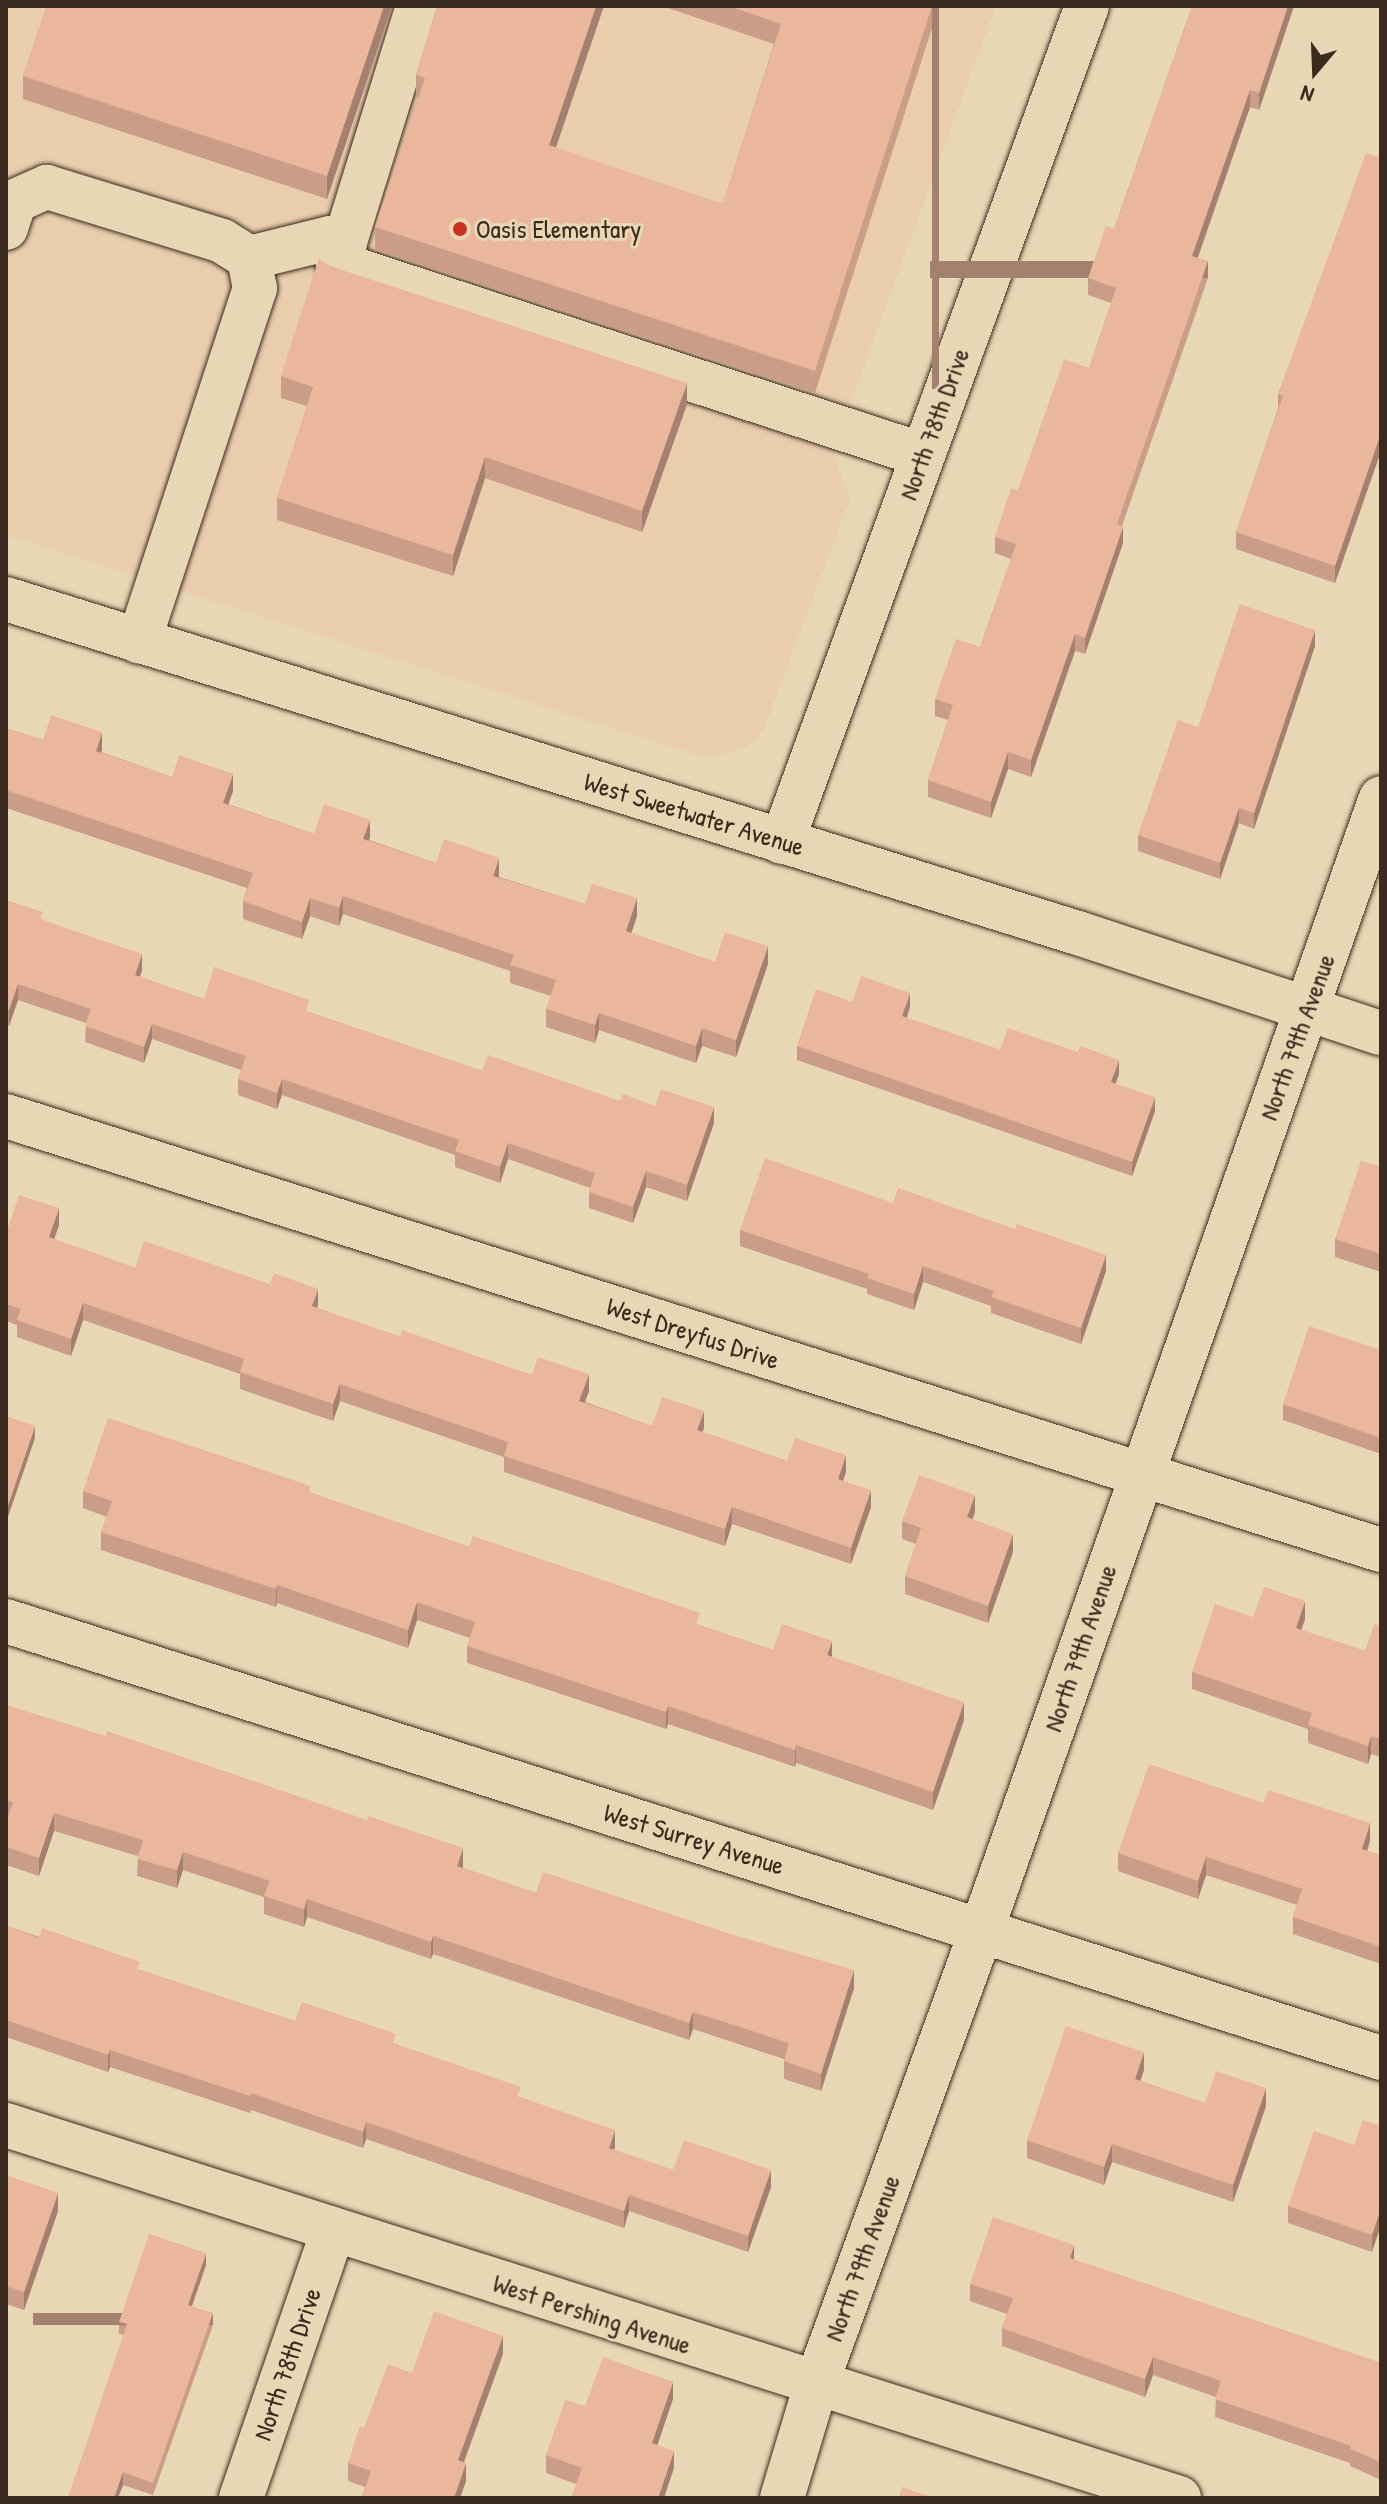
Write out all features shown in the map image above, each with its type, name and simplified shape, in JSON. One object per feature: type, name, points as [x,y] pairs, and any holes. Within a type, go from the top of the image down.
[{"type":"street","points":[[418,6],[338,264],[923,455]]},
{"type":"street","name":"North 78th Drive","points":[[782,842],[1087,6]]},
{"type":"street","points":[[9,203],[47,187],[222,241],[249,258],[330,238],[345,244]]},
{"type":"street","points":[[139,641],[255,288],[249,258]]},
{"type":"street","name":"West Sweetwater Avenue","points":[[6,599],[1078,933],[1381,1033]]},
{"type":"street","name":"North 79th Avenue","points":[[782,2498],[816,2385],[982,1929],[1381,798]]},
{"type":"street","name":"West Dreyfus Drive","points":[[6,1116],[1381,1550]]},
{"type":"street","name":"West Surrey Avenue","points":[[6,1621],[1381,2058]]},
{"type":"street","name":"West Pershing Avenue","points":[[6,2125],[1179,2498]]},
{"type":"street","name":"North 78th Drive","points":[[241,2498],[333,2231]]},
{"type":"shaded area","name":"Oasis Elementary","points":[[6,6],[996,6],[833,451],[850,499],[763,732],[748,747],[726,754],[707,757],[683,751],[6,535]]},
{"type":"building","points":[[47,6],[384,6],[327,176],[23,76]]},
{"type":"building","points":[[437,6],[596,6],[549,145],[723,204],[781,24],[729,6],[932,6],[815,371],[375,227],[425,78],[416,75]]},
{"type":"building","points":[[1192,6],[1288,6],[1259,93],[1250,90],[1192,256],[1208,261],[1117,524],[1123,527],[1085,638],[1075,634],[1031,760],[1008,752],[991,802],[928,780],[953,705],[935,699],[956,639],[980,647],[1016,544],[995,537],[1011,488],[1018,490],[1064,359],[1089,368],[1116,288],[1088,278],[1106,226],[1114,229]]},
{"type":"building","points":[[1366,153],[1381,158],[1381,433],[1335,566],[1236,532],[1283,396],[1278,394]]},
{"type":"building","points":[[319,258],[330,266],[687,383],[642,511],[485,457],[453,555],[277,498],[313,387],[281,376]]},
{"type":"building","points":[[1240,604],[1315,630],[1254,813],[1239,808],[1220,863],[1138,835],[1178,720],[1198,727]]},
{"type":"building","points":[[51,715],[102,732],[96,751],[172,777],[179,755],[233,774],[223,803],[314,834],[324,804],[370,820],[363,839],[436,863],[444,839],[499,858],[493,876],[585,904],[592,884],[637,898],[626,931],[715,962],[725,932],[768,946],[736,1040],[702,1028],[696,1046],[599,1013],[595,1025],[546,1009],[556,980],[510,965],[514,955],[343,896],[339,908],[310,898],[302,922],[243,901],[253,873],[6,790],[6,728],[43,740]]},
{"type":"building","points":[[6,900],[43,912],[40,919],[142,954],[135,975],[204,999],[214,967],[309,1000],[306,1011],[482,1071],[488,1055],[620,1101],[623,1094],[655,1106],[661,1089],[714,1107],[687,1185],[646,1171],[633,1207],[589,1192],[595,1173],[508,1143],[500,1167],[455,1151],[459,1140],[282,1079],[277,1093],[238,1079],[246,1056],[152,1024],[144,1047],[85,1026],[91,1009],[18,984],[9,1010],[6,1009]]},
{"type":"building","points":[[861,976],[910,993],[902,1016],[1000,1050],[1008,1028],[1078,1052],[1080,1046],[1119,1060],[1111,1082],[1155,1097],[1132,1162],[797,1046],[816,989],[852,1002]]},
{"type":"building","points":[[765,1158],[893,1203],[898,1188],[1015,1229],[1017,1224],[1106,1255],[1081,1328],[991,1297],[994,1291],[923,1266],[914,1294],[867,1278],[869,1274],[740,1230]]},
{"type":"building","points":[[1361,1161],[1381,1167],[1381,1254],[1335,1239]]},
{"type":"building","points":[[19,1195],[59,1208],[49,1237],[135,1268],[144,1241],[270,1284],[274,1273],[318,1289],[312,1306],[400,1337],[402,1330],[532,1375],[538,1357],[589,1374],[579,1401],[652,1426],[662,1397],[704,1411],[697,1430],[787,1461],[795,1438],[846,1455],[838,1479],[871,1490],[851,1548],[732,1507],[725,1529],[504,1456],[508,1442],[340,1384],[333,1404],[240,1372],[244,1359],[83,1303],[71,1339],[17,1320],[21,1309],[6,1304],[6,1227]]},
{"type":"building","points":[[1309,1326],[1381,1350],[1381,1438],[1283,1404]]},
{"type":"building","points":[[6,1416],[35,1426],[7,1508],[6,1508]]},
{"type":"building","points":[[108,1418],[311,1486],[309,1492],[469,1547],[473,1536],[700,1613],[696,1624],[773,1650],[782,1624],[832,1641],[827,1655],[964,1702],[933,1792],[796,1745],[795,1750],[668,1706],[666,1712],[467,1646],[475,1622],[417,1602],[408,1630],[277,1585],[276,1589],[101,1532],[112,1501],[83,1491]]},
{"type":"building","points":[[919,1475],[975,1495],[967,1517],[1013,1534],[988,1606],[905,1576],[921,1528],[902,1521]]},
{"type":"building","points":[[1264,1587],[1305,1601],[1296,1628],[1365,1651],[1374,1624],[1381,1626],[1381,1739],[1371,1736],[1368,1746],[1308,1725],[1312,1713],[1192,1672],[1215,1604],[1253,1617]]},
{"type":"building","points":[[6,1705],[106,1736],[107,1731],[367,1820],[368,1816],[463,1848],[457,1866],[536,1893],[543,1872],[737,1936],[854,1970],[821,2074],[784,2061],[789,2043],[693,2012],[689,2023],[433,1936],[431,1942],[307,1899],[304,1909],[264,1896],[270,1881],[183,1852],[177,1870],[137,1859],[143,1840],[54,1813],[39,1858],[6,1847],[6,1823],[13,1802],[6,1800]]},
{"type":"building","points":[[1149,1764],[1263,1803],[1268,1790],[1370,1823],[1362,1849],[1381,1856],[1381,1947],[1293,1917],[1302,1889],[1206,1857],[1198,1881],[1118,1853]]},
{"type":"building","points":[[6,1926],[39,1938],[42,1928],[140,1962],[137,1969],[295,2021],[302,2002],[396,2034],[393,2043],[521,2087],[517,2096],[615,2130],[609,2148],[673,2170],[684,2140],[771,2170],[748,2236],[629,2195],[624,2211],[366,2122],[363,2132],[251,2093],[250,2096],[110,2050],[108,2055],[6,2020]]},
{"type":"building","points":[[1066,2026],[1144,2052],[1135,2079],[1205,2103],[1216,2071],[1266,2088],[1233,2185],[1112,2144],[1104,2167],[1027,2140]]},
{"type":"building","points":[[1363,2120],[1381,2126],[1381,2208],[1372,2235],[1288,2206],[1314,2131],[1354,2145]]},
{"type":"building","points":[[6,2175],[58,2193],[24,2292],[6,2286]]},
{"type":"building","points":[[993,2217],[1074,2245],[1070,2258],[1381,2363],[1381,2462],[1350,2449],[1351,2446],[1215,2399],[1221,2381],[1153,2357],[1145,2379],[1002,2328],[1013,2298],[970,2284]]},
{"type":"building","points":[[149,2234],[206,2253],[188,2305],[213,2313],[153,2483],[123,2472],[114,2498],[68,2498],[127,2324],[119,2322]]},
{"type":"building","points":[[434,2311],[503,2336],[458,2460],[466,2463],[454,2498],[362,2498],[371,2471],[348,2463],[360,2426],[364,2428],[388,2364],[412,2373]]},
{"type":"building","points":[[603,2357],[673,2382],[652,2443],[674,2451],[658,2498],[571,2498],[582,2468],[546,2455],[565,2400],[585,2406]]},
{"type":"building","points":[[902,2487],[935,2498],[899,2498]]},
{"type":"place","name":"Oasis Elementary","points":[[460,229]]}]
